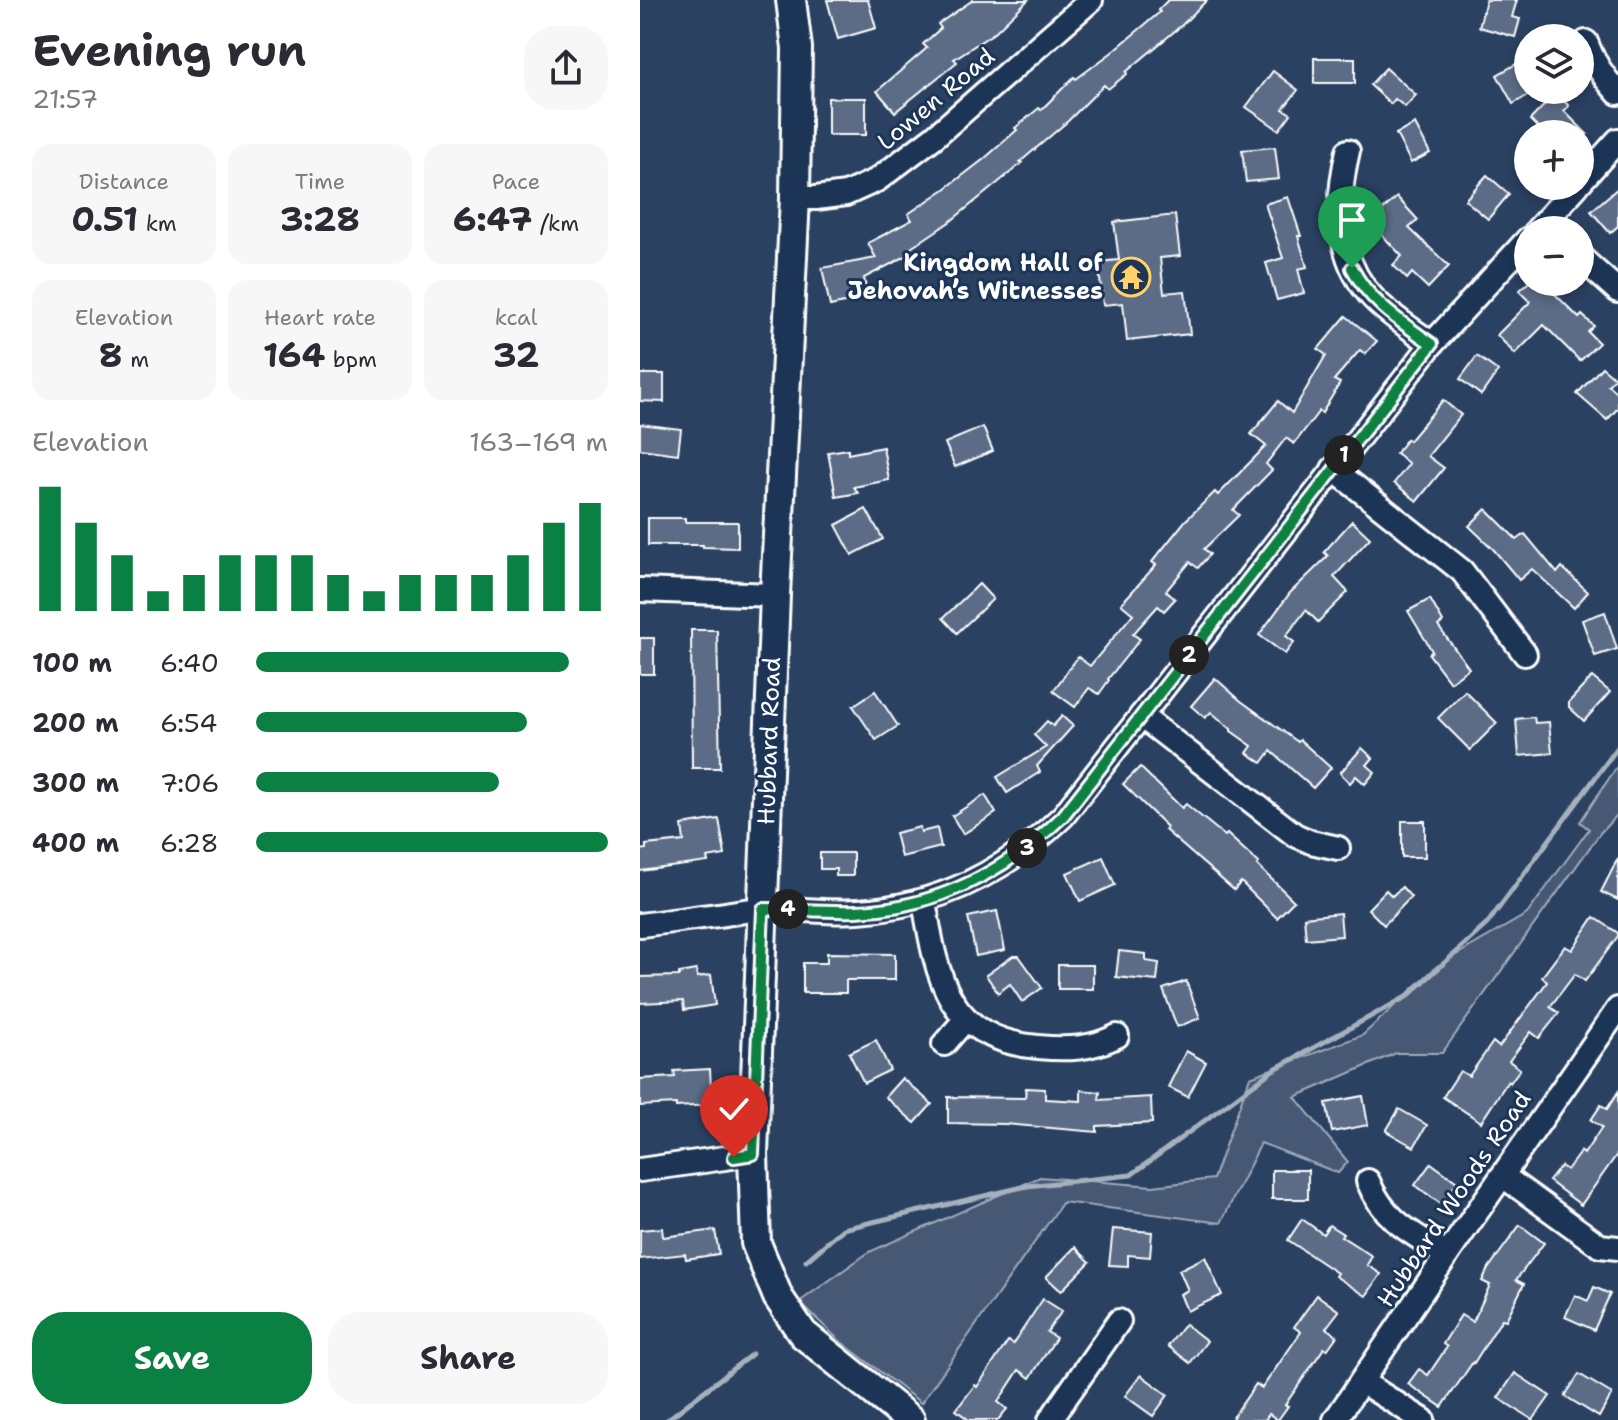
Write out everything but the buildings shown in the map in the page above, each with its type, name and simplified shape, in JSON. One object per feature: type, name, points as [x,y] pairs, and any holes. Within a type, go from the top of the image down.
[{"type":"main road","name":"Hubbard Road","points":[[791,0],[797,48],[795,198],[775,595],[753,1154],[756,1243],[785,1309],[803,1334],[910,1420]]},
{"type":"street","name":"Lowen Road","points":[[795,198],[846,194],[877,180],[934,137],[1091,0]]},
{"type":"street","points":[[1594,61],[1618,93]]},
{"type":"street","points":[[1594,166],[1618,140]]},
{"type":"street","points":[[1348,151],[1340,197],[1340,220],[1352,268],[1372,298],[1432,344]]},
{"type":"street","points":[[1551,216],[1565,200]]},
{"type":"street","points":[[640,925],[763,909],[855,911],[888,908],[924,901],[970,883],[1015,857],[1063,816],[1432,344],[1514,257]]},
{"type":"street","points":[[1594,270],[1618,291]]},
{"type":"street","points":[[1333,469],[1462,571],[1525,654]]},
{"type":"street","points":[[640,590],[775,595]]},
{"type":"street","points":[[1141,716],[1295,835],[1338,848]]},
{"type":"street","points":[[924,901],[940,974],[954,1006],[965,1020],[1014,1044],[1034,1047],[1077,1049],[1117,1036]]},
{"type":"street","name":"Hubbard Woods Road","points":[[1335,1420],[1618,1009]]},
{"type":"street","points":[[944,1044],[965,1020]]},
{"type":"street","points":[[640,1170],[753,1154]]},
{"type":"street","points":[[1503,1176],[1600,1246],[1618,1248]]},
{"type":"street","points":[[1368,1181],[1374,1197],[1397,1223],[1447,1255]]},
{"type":"street","points":[[1050,1420],[1119,1321]]},
{"type":"street","points":[[1362,1382],[1423,1420]]},
{"type":"shaded area","points":[[1618,765],[1618,814],[1601,832],[1442,1053],[1396,1053],[1295,1097],[1348,1162],[1338,1173],[1261,1143],[1221,1223],[1063,1202],[921,1403],[840,1341],[799,1302],[869,1252],[1040,1177],[1153,1186],[1213,1179],[1250,1077],[1363,1035],[1437,966],[1527,914],[1589,829],[1580,822]]},
{"type":"waterway","points":[[806,1261],[843,1229],[1027,1186],[1131,1175],[1273,1070],[1408,996],[1487,924],[1618,747]]},
{"type":"waterway","points":[[667,1420],[752,1354]]},
{"type":"place","name":"Kingdom Hall of Jehovah’s Witnesses","points":[[1131,277]]},
{"type":"route","points":[[734,1157],[753,1154],[763,909],[855,911],[924,901],[996,869],[1063,816],[1432,344],[1372,298],[1352,268]]}]
